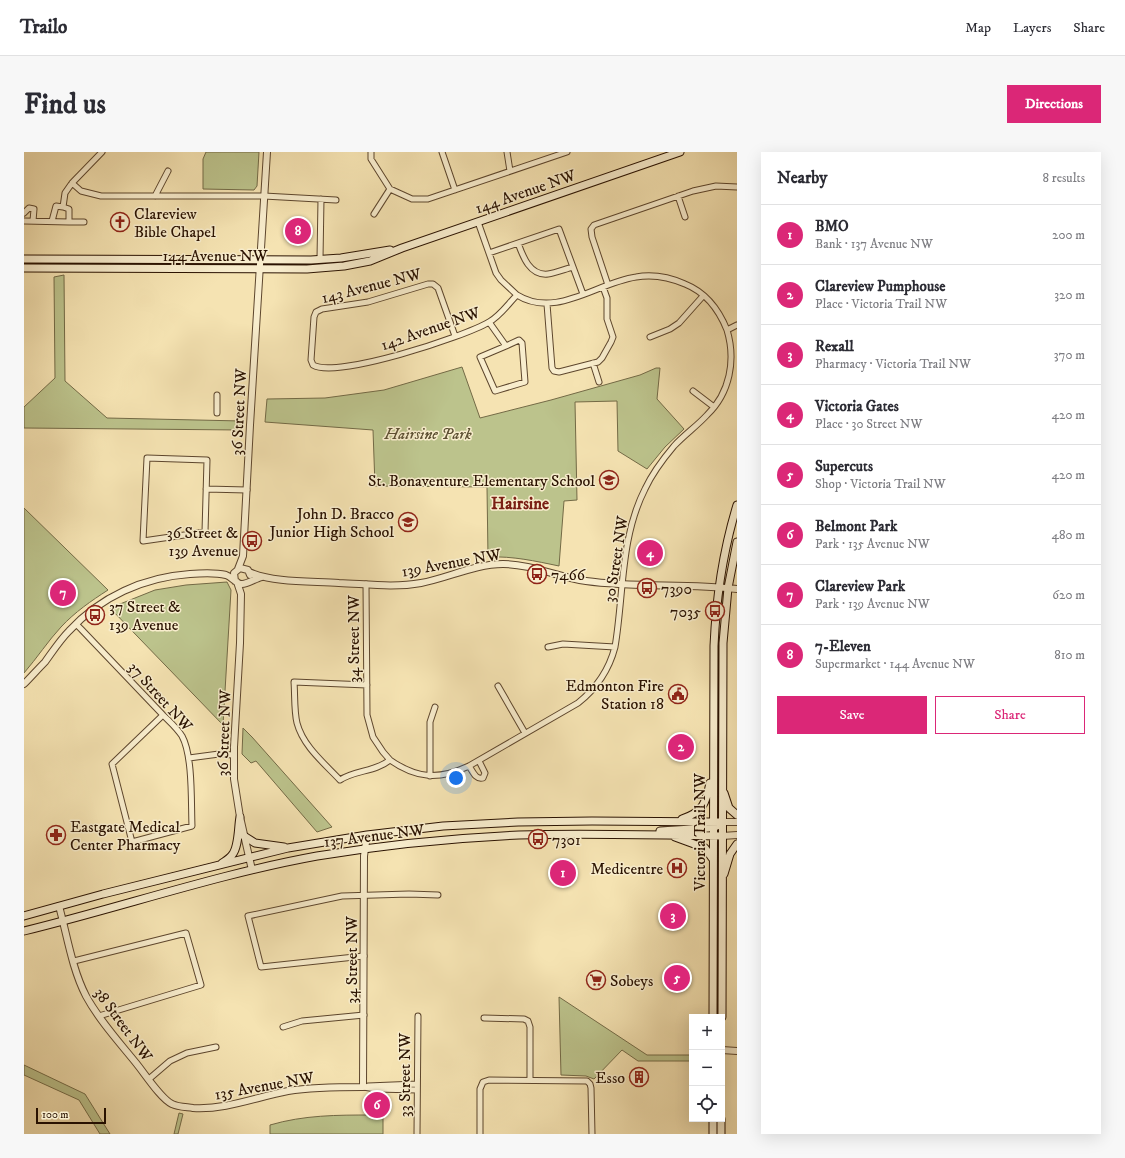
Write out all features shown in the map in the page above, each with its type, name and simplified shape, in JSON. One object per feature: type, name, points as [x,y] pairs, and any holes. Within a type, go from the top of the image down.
[{"type":"main road","name":"144 Avenue NW","points":[[24,268],[307,269],[344,266],[370,261],[402,248],[680,152]]},
{"type":"main road","name":"144 Avenue NW","points":[[24,259],[320,259],[341,258],[402,248]]},
{"type":"main road","name":"Victoria Trail NW","points":[[713,1014],[714,646],[720,587],[730,533],[737,506]]},
{"type":"main road","name":"Victoria Trail NW","points":[[722,1014],[723,643],[728,588],[737,542]]},
{"type":"main road","points":[[677,821],[691,816],[703,807],[707,798],[713,767]]},
{"type":"main road","points":[[722,785],[728,805],[737,815]]},
{"type":"main road","points":[[219,865],[235,851],[238,842],[240,816]]},
{"type":"main road","name":"137 Avenue NW","points":[[24,916],[288,848],[367,835],[443,826],[518,822],[677,821],[713,824]]},
{"type":"main road","points":[[612,835],[713,824],[717,827],[722,822]]},
{"type":"main road","points":[[668,835],[705,848],[713,860]]},
{"type":"main road","points":[[244,836],[255,843],[288,848]]},
{"type":"main road","name":"137 Avenue NW","points":[[24,931],[252,870],[364,849],[447,840],[506,836],[722,836]]},
{"type":"main road","points":[[722,881],[730,854],[737,844]]},
{"type":"main road","points":[[712,1134],[713,1122]]},
{"type":"main road","points":[[721,1122],[721,1134]]},
{"type":"street","points":[[62,207],[65,193],[72,183],[102,152]]},
{"type":"street","name":"36 Street NW","points":[[237,570],[243,556],[267,152]]},
{"type":"street","points":[[371,152],[371,160],[390,189],[412,199],[428,199],[567,152]]},
{"type":"street","points":[[442,152],[455,190]]},
{"type":"street","points":[[507,152],[510,171]]},
{"type":"street","points":[[155,196],[168,171]]},
{"type":"street","points":[[72,183],[81,191],[101,196],[264,196],[336,200]]},
{"type":"street","points":[[547,304],[552,368],[554,371],[559,372],[598,362],[602,358],[613,337],[607,319],[606,286],[591,229],[596,224],[709,187],[737,187]]},
{"type":"street","points":[[374,214],[390,189]]},
{"type":"street","points":[[678,196],[685,217]]},
{"type":"street","points":[[320,259],[321,200]]},
{"type":"street","points":[[52,221],[56,206],[69,209],[69,222]]},
{"type":"street","points":[[24,213],[29,208],[34,209],[33,221]]},
{"type":"street","points":[[24,221],[84,222]]},
{"type":"street","points":[[478,222],[498,277],[517,294],[534,302],[547,304],[561,302],[636,277],[656,276],[686,284],[703,296],[717,311],[727,330],[737,325]]},
{"type":"street","points":[[489,253],[559,229],[583,294]]},
{"type":"street","points":[[518,243],[527,264],[539,273],[550,274],[573,267]]},
{"type":"street","name":"143 Avenue NW","points":[[313,365],[311,356],[314,317],[316,312],[368,302],[426,284],[433,284],[438,288],[455,336]]},
{"type":"street","name":"142 Avenue NW","points":[[313,365],[323,368],[372,362],[413,351],[489,322],[499,314],[517,294]]},
{"type":"street","points":[[650,337],[679,323],[703,296]]},
{"type":"street","points":[[489,322],[506,346]]},
{"type":"street","name":"30 Street NW","points":[[390,760],[410,771],[430,776],[448,775],[479,761],[578,703],[599,683],[606,672],[615,647],[630,531],[635,512],[645,488],[658,467],[674,446],[714,407],[722,394],[730,372],[731,351],[727,330]]},
{"type":"street","points":[[519,340],[522,343],[525,382],[495,391],[480,357],[506,346],[519,340]]},
{"type":"street","points":[[593,363],[599,382]]},
{"type":"street","points":[[693,391],[714,407]]},
{"type":"street","points":[[216,413],[217,395]]},
{"type":"street","points":[[147,458],[207,460],[206,489],[205,532],[143,541],[147,458]]},
{"type":"street","points":[[206,489],[247,490]]},
{"type":"street","name":"36 Street NW","points":[[243,556],[249,571]]},
{"type":"street","name":"139 Avenue NW","points":[[249,571],[263,577],[288,580],[394,585],[413,584],[434,580],[482,566],[504,564],[524,566],[582,581],[737,589]]},
{"type":"street","points":[[24,684],[45,662],[64,636],[90,611],[105,601],[125,590],[143,583],[188,574],[221,574],[230,576],[236,581],[246,583],[250,578],[249,571],[243,568],[221,574]]},
{"type":"street","points":[[236,581],[234,575],[237,570]]},
{"type":"street","name":"139 Avenue NW","points":[[246,583],[263,577]]},
{"type":"street","name":"36 Street NW","points":[[236,581],[241,594],[240,643],[233,754],[235,790],[252,870]]},
{"type":"street","name":"36 Street NW","points":[[241,594],[246,583]]},
{"type":"street","name":"34 Street NW","points":[[366,584],[367,715],[370,728],[377,744],[390,760]]},
{"type":"street","name":"37 Street NW","points":[[76,624],[163,715],[182,736],[186,746],[189,758],[192,826],[132,842],[112,764],[163,715]]},
{"type":"street","points":[[548,647],[563,644],[615,647]]},
{"type":"street","points":[[367,685],[294,682],[297,722],[303,737],[313,752],[340,780],[347,775],[380,766],[390,760]]},
{"type":"street","points":[[498,686],[525,733]]},
{"type":"street","points":[[430,776],[430,722],[435,707]]},
{"type":"street","points":[[189,758],[219,754],[233,754]]},
{"type":"street","points":[[469,766],[476,777],[479,779],[483,778],[485,773],[479,761]]},
{"type":"street","points":[[722,822],[737,822]]},
{"type":"street","name":"34 Street NW","points":[[363,1086],[364,849],[367,835]]},
{"type":"street","name":"137 Avenue NW","points":[[722,836],[737,835]]},
{"type":"street","points":[[364,956],[261,967],[248,916],[342,896],[409,894],[438,895]]},
{"type":"street","name":"38 Street NW","points":[[59,906],[77,975],[86,996],[99,1016],[163,1096],[172,1104],[193,1108]]},
{"type":"street","points":[[74,961],[186,933],[201,985],[99,1016]]},
{"type":"street","points":[[283,1027],[302,1021],[364,1015]]},
{"type":"street","name":"33 Street NW","points":[[417,1134],[418,1016]]},
{"type":"street","points":[[484,1018],[520,1018],[526,1020],[530,1027],[530,1080]]},
{"type":"street","points":[[149,1079],[170,1061],[187,1053],[216,1047]]},
{"type":"street","points":[[725,1050],[737,1051]]},
{"type":"street","points":[[480,1134],[480,1089],[483,1082],[489,1080],[584,1080],[589,1083],[592,1088],[592,1134]]},
{"type":"street","name":"135 Avenue NW","points":[[193,1108],[231,1106],[288,1091],[311,1088],[376,1085],[417,1087]]},
{"type":"green space","points":[[206,152],[259,152],[257,186],[254,190],[203,189],[203,159]]},
{"type":"green space","points":[[64,275],[65,381],[107,418],[242,421],[240,430],[24,428],[24,407],[55,378],[54,277]]},
{"type":"green space","name":"Hairsine Park","points":[[462,367],[480,418],[551,400],[660,368],[657,399],[684,429],[665,447],[647,469],[618,451],[617,401],[575,402],[577,500],[564,501],[559,566],[515,558],[488,557],[487,487],[375,486],[373,430],[265,422],[267,399],[325,398],[384,390]]},
{"type":"green space","points":[[24,508],[108,590],[72,616],[61,627],[24,673]]},
{"type":"green space","points":[[227,582],[231,590],[223,725],[110,608],[155,590],[186,585]]},
{"type":"green space","points":[[243,728],[332,827],[317,832],[256,761],[251,763],[242,754]]},
{"type":"green space","points":[[559,997],[647,1055],[689,1055],[689,1061],[638,1061],[622,1050],[594,1079],[586,1076],[561,1075]]},
{"type":"green space","points":[[24,1065],[85,1094],[110,1134],[100,1134],[79,1100],[24,1075]]},
{"type":"green space","points":[[372,1094],[383,1094],[383,1134],[270,1134],[270,1125],[295,1119],[308,1117],[372,1115]]},
{"type":"green space","points":[[179,1113],[183,1114],[178,1134],[174,1134]]},
{"type":"place","name":"Clareview Bible Chapel","points":[[120,222]]},
{"type":"place","name":"7-Eleven","points":[[298,231]]},
{"type":"place","name":"St. Bonaventure Elementary School","points":[[609,480]]},
{"type":"place","name":"John D. Bracco Junior High School","points":[[408,522]]},
{"type":"place","name":"36 Street & 139 Avenue","points":[[252,541]]},
{"type":"place","name":"Victoria Gates","points":[[650,553]]},
{"type":"place","name":"7466","points":[[537,574]]},
{"type":"place","name":"7390","points":[[647,588]]},
{"type":"place","name":"Clareview Park","points":[[63,593]]},
{"type":"place","name":"7035","points":[[715,611]]},
{"type":"place","name":"37 Street & 139 Avenue","points":[[95,615]]},
{"type":"place","name":"Edmonton Fire Station 18","points":[[678,694]]},
{"type":"place","name":"Clareview Pumphouse","points":[[681,747]]},
{"type":"place","name":"Eastgate Medical Center Pharmacy","points":[[56,835]]},
{"type":"place","name":"7301","points":[[538,839]]},
{"type":"place","name":"Medicentre","points":[[677,868]]},
{"type":"place","name":"BMO","points":[[563,873]]},
{"type":"place","name":"Rexall","points":[[673,916]]},
{"type":"place","name":"Supercuts","points":[[677,978]]},
{"type":"place","name":"Sobeys","points":[[596,980]]},
{"type":"place","name":"Esso","points":[[639,1077]]},
{"type":"place","name":"Belmont Park","points":[[377,1105]]},
{"type":"district","name":"Hairsine","points":[[520,503]]}]
